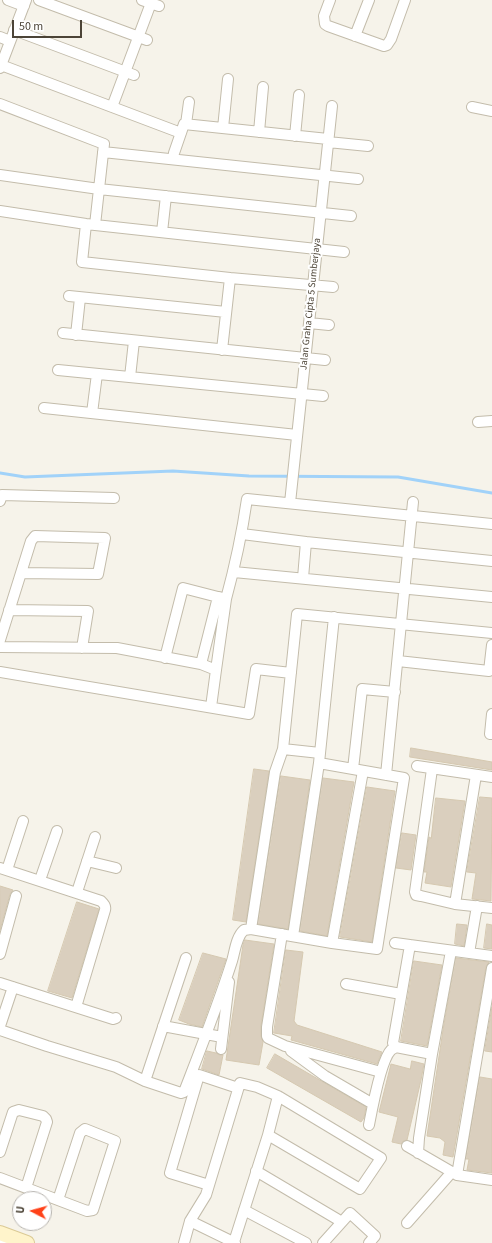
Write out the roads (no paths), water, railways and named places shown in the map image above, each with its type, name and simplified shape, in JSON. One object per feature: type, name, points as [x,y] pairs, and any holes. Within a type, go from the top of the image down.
[{"type":"main road","points":[[0,1233],[15,1242]]},
{"type":"street","points":[[8,0],[25,3],[1,66],[112,107],[184,129],[222,128],[368,146]]},
{"type":"street","points":[[39,0],[143,38]]},
{"type":"street","points":[[330,0],[324,16],[325,24],[381,46],[387,45],[391,39],[406,0]]},
{"type":"street","points":[[355,36],[369,0]]},
{"type":"street","points":[[112,107],[130,73],[143,38],[151,3]]},
{"type":"street","points":[[14,30],[130,73]]},
{"type":"street","points":[[0,37],[10,41]]},
{"type":"street","points":[[222,128],[228,79]]},
{"type":"street","points":[[258,132],[263,88]]},
{"type":"street","points":[[295,136],[299,95]]},
{"type":"street","points":[[173,159],[184,129],[189,102]]},
{"type":"street","points":[[0,104],[104,144],[99,189],[82,262],[230,278],[333,287]]},
{"type":"street","name":"Jalan Graha Cipta 5 Sumberjaya","points":[[290,503],[332,106]]},
{"type":"street","points":[[472,107],[492,111]]},
{"type":"street","points":[[103,152],[358,179]]},
{"type":"street","points":[[0,175],[99,189],[351,216]]},
{"type":"street","points":[[162,232],[166,196]]},
{"type":"street","points":[[0,211],[91,225],[344,252]]},
{"type":"street","points":[[222,350],[230,278]]},
{"type":"street","points":[[69,296],[226,312]]},
{"type":"street","points":[[76,335],[80,298]]},
{"type":"street","points":[[309,323],[329,325]]},
{"type":"street","points":[[63,333],[325,360]]},
{"type":"street","points":[[130,378],[134,341]]},
{"type":"street","points":[[58,370],[323,396]]},
{"type":"street","points":[[92,413],[97,374]]},
{"type":"street","points":[[44,408],[297,435]]},
{"type":"street","points":[[478,422],[492,421]]},
{"type":"street","points":[[0,501],[2,496],[114,498]]},
{"type":"street","points":[[201,664],[222,598],[234,572],[242,534],[247,499],[492,524]]},
{"type":"street","points":[[386,775],[413,502]]},
{"type":"street","points":[[242,534],[492,561]]},
{"type":"street","points":[[0,640],[31,541],[35,536],[105,538],[98,574],[21,573]]},
{"type":"street","points":[[303,578],[306,542]]},
{"type":"street","points":[[234,572],[492,597]]},
{"type":"street","points":[[165,658],[183,588],[222,598]]},
{"type":"street","points":[[211,707],[216,670],[222,598]]},
{"type":"street","points":[[9,610],[88,611],[82,648]]},
{"type":"street","points":[[251,929],[275,772],[283,749],[297,614],[492,634]]},
{"type":"street","points":[[293,936],[319,758],[334,617]]},
{"type":"street","points":[[398,661],[490,671],[492,645]]},
{"type":"street","points":[[0,647],[117,648],[201,664],[216,670]]},
{"type":"street","points":[[0,672],[249,714],[256,669],[291,673]]},
{"type":"street","points":[[353,769],[362,689],[395,692]]},
{"type":"street","points":[[492,714],[490,734],[492,734]]},
{"type":"street","points":[[0,1030],[116,1067],[145,1081],[181,1094],[184,1092],[207,1034],[240,933],[244,930],[251,929],[376,949],[404,778],[353,769],[319,758],[283,749]]},
{"type":"street","points":[[417,766],[492,777]]},
{"type":"street","points":[[432,768],[415,890],[416,895],[455,904],[492,908]]},
{"type":"street","points":[[332,943],[363,771]]},
{"type":"street","points":[[455,904],[476,775]]},
{"type":"street","points":[[23,821],[3,869],[77,892],[101,901],[106,907],[76,1007]]},
{"type":"street","points":[[40,880],[57,831]]},
{"type":"street","points":[[77,892],[95,837]]},
{"type":"street","points":[[87,861],[116,868]]},
{"type":"street","points":[[0,954],[16,896]]},
{"type":"street","points":[[469,953],[477,906]]},
{"type":"street","points":[[282,934],[266,1033],[268,1038],[284,1046],[325,1076],[373,1104]]},
{"type":"street","points":[[395,943],[492,956]]},
{"type":"street","points":[[396,1047],[394,1046],[393,1041],[410,946]]},
{"type":"street","points":[[418,1153],[432,1054],[451,951]]},
{"type":"street","points":[[145,1081],[186,958]]},
{"type":"street","points":[[221,1049],[232,960]]},
{"type":"street","points":[[407,1223],[454,1174],[492,968]]},
{"type":"street","points":[[0,983],[113,1019],[116,1018]]},
{"type":"street","points":[[346,984],[401,994]]},
{"type":"street","points":[[0,1026],[13,988]]},
{"type":"street","points":[[163,1026],[222,1038]]},
{"type":"street","points":[[284,1046],[381,1072]]},
{"type":"street","points":[[369,1125],[381,1072],[386,1058],[391,1050],[396,1047],[432,1054]]},
{"type":"street","points":[[209,1185],[170,1173],[200,1075],[238,1088]]},
{"type":"street","points":[[184,1243],[190,1221],[206,1195],[240,1083],[257,1087],[278,1096],[381,1158],[360,1189],[268,1135]]},
{"type":"street","points":[[190,1221],[234,1243],[268,1135],[278,1096]]},
{"type":"street","points":[[0,1152],[13,1112],[15,1110],[43,1116],[46,1119],[47,1122],[26,1188]]},
{"type":"street","points":[[0,1178],[26,1188],[87,1211],[93,1210],[116,1141],[85,1129],[80,1132],[58,1200]]},
{"type":"street","points":[[407,1146],[454,1174],[492,1180]]},
{"type":"street","points":[[256,1171],[342,1222]]},
{"type":"street","points":[[244,1210],[306,1243]]},
{"type":"street","points":[[323,1243],[350,1213],[376,1236],[369,1243]]},
{"type":"street","points":[[0,1242],[15,1242]]},
{"type":"waterway","points":[[0,473],[25,477],[173,471],[249,476],[398,477],[492,493]]}]
